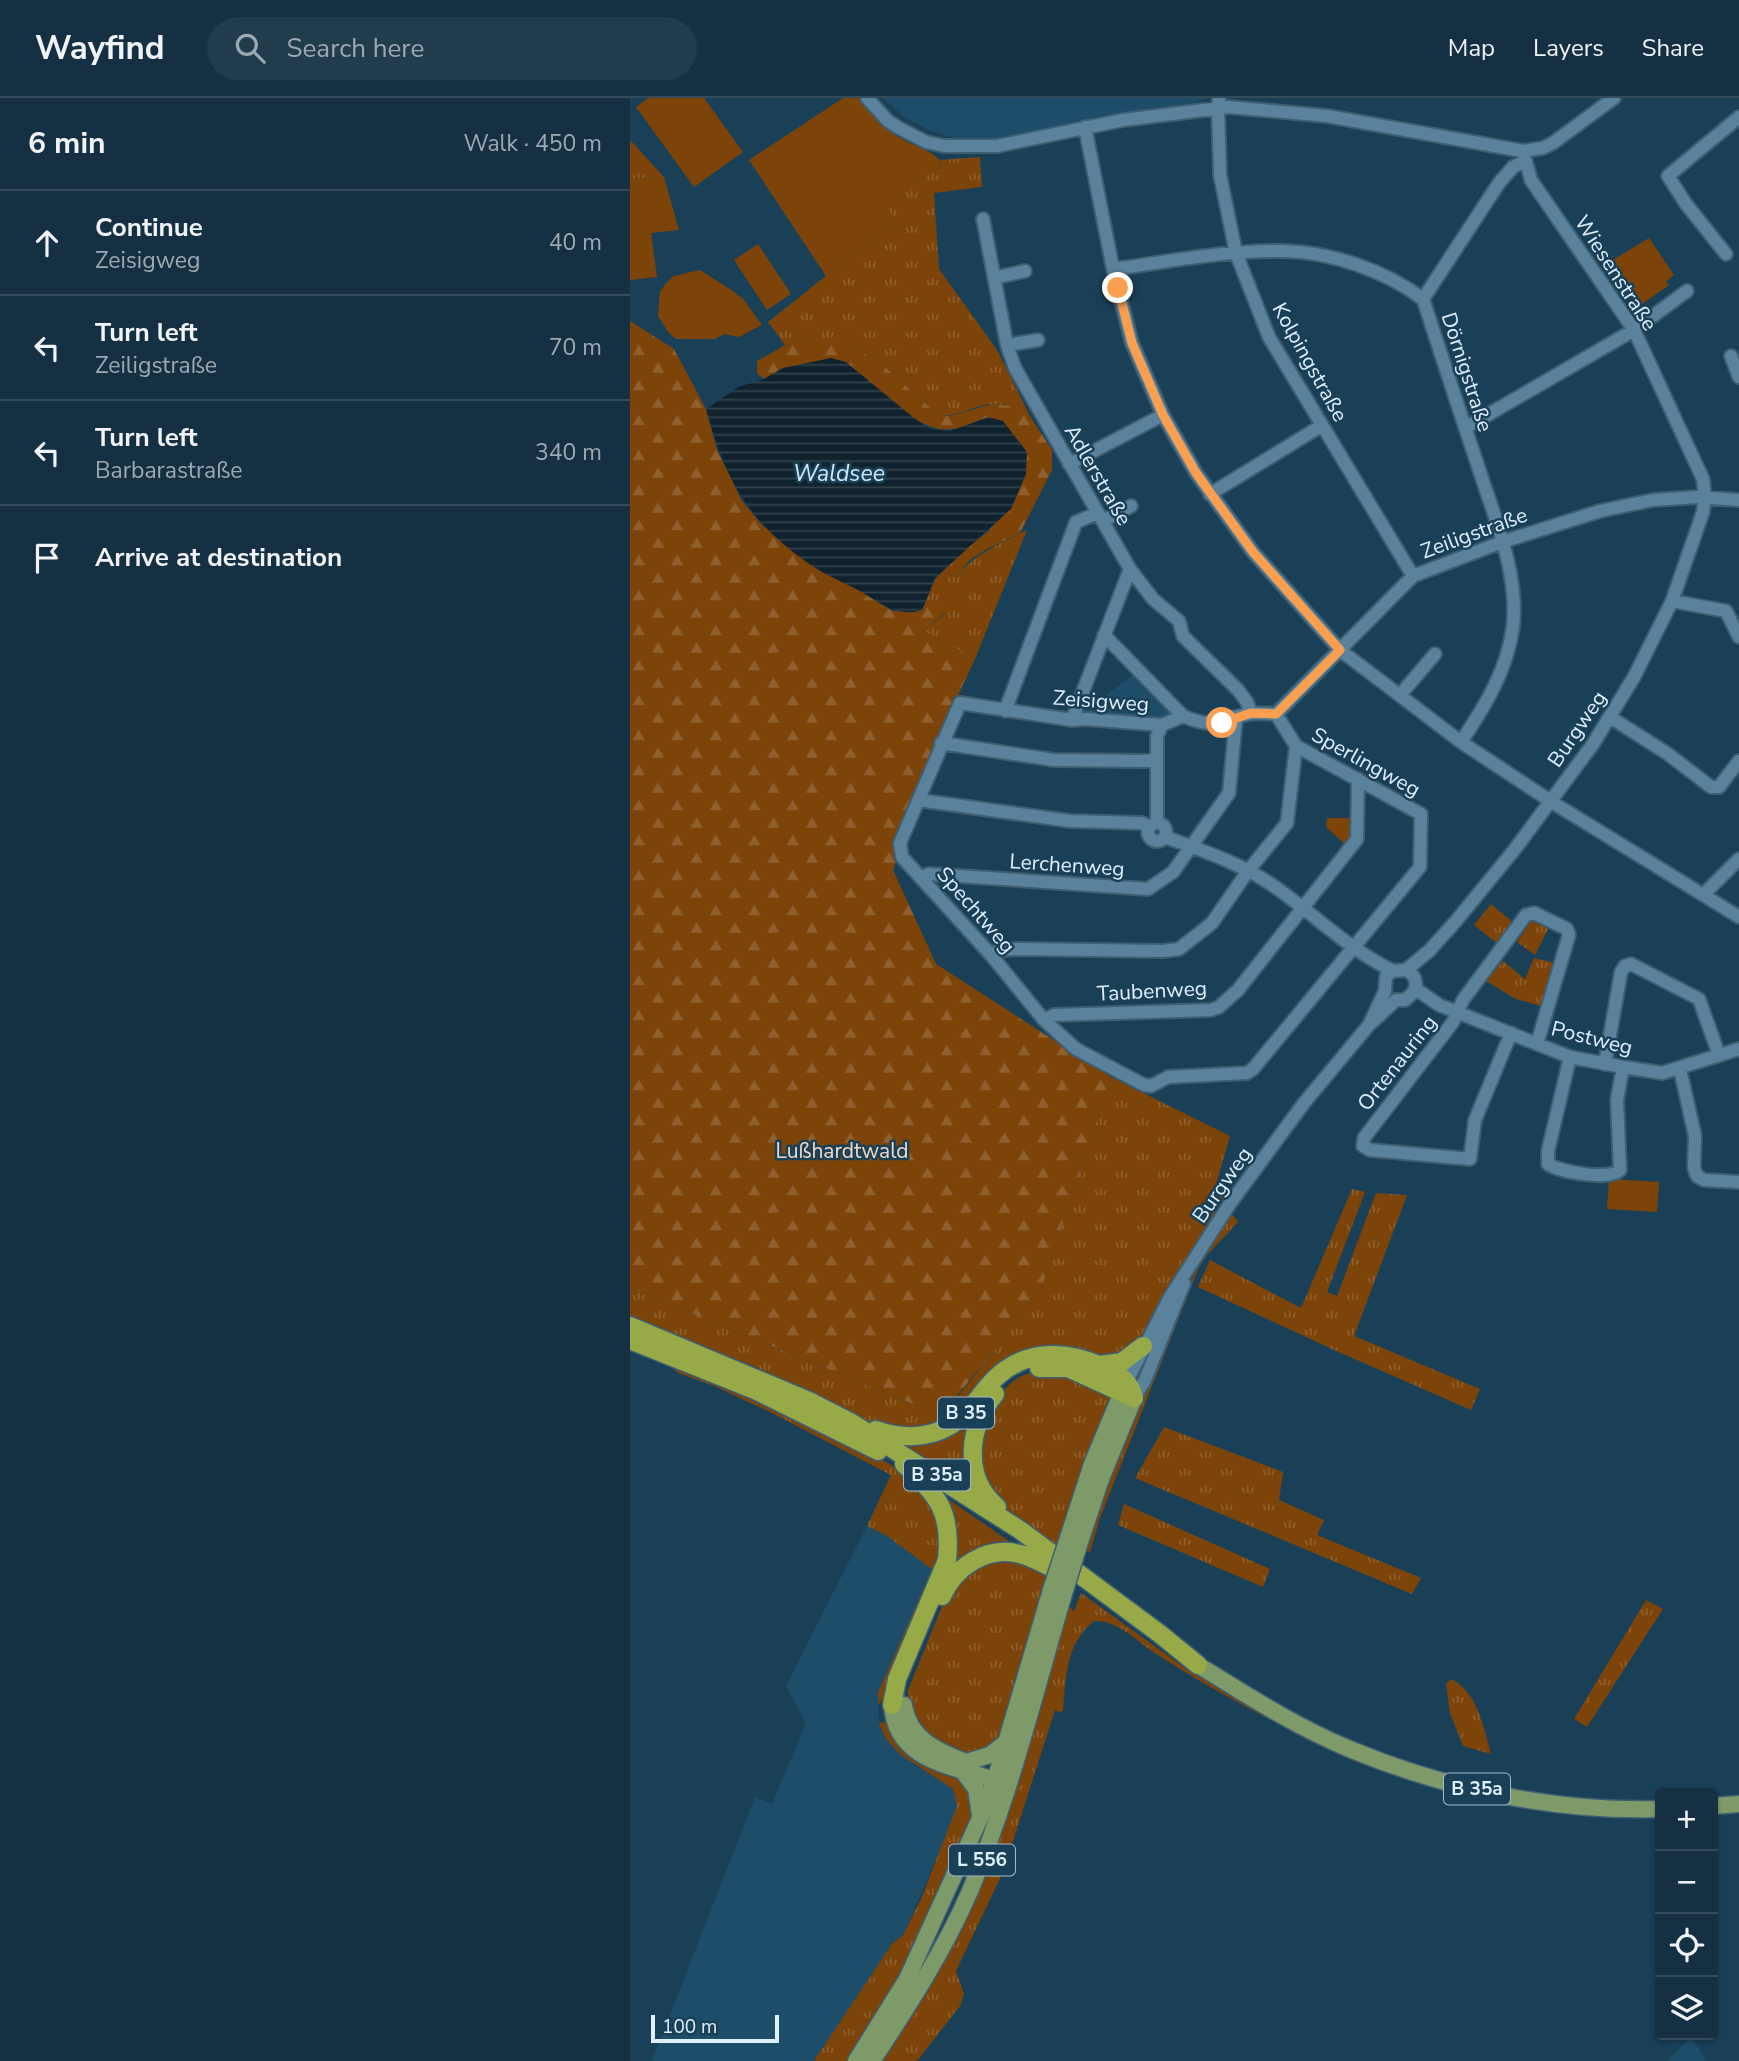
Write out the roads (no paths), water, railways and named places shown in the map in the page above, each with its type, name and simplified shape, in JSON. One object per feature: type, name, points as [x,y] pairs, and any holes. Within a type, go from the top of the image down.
[{"type":"highway","name":"B 35","points":[[630,1326],[809,1401],[852,1423],[892,1435],[920,1436],[950,1425],[965,1414],[1000,1374],[1024,1360],[1055,1354],[1067,1355],[1118,1374],[1127,1391]]},
{"type":"highway","points":[[630,1340],[757,1391],[904,1464],[928,1487],[943,1507],[949,1533],[947,1560],[897,1679],[898,1705]]},
{"type":"highway","points":[[1097,1365],[1122,1362],[1143,1346]]},
{"type":"highway","points":[[1020,1530],[984,1492],[974,1469],[972,1445],[975,1432],[990,1401],[1014,1377],[1043,1367],[1068,1368],[1127,1391]]},
{"type":"highway","name":"B 35a","points":[[852,1423],[1020,1530],[1198,1665]]},
{"type":"highway","name":"B 35a","points":[[904,1464],[981,1513],[1155,1640],[1198,1665]]},
{"type":"highway","points":[[898,1705],[948,1584],[958,1572],[979,1558],[1005,1552],[1018,1553],[1056,1570]]},
{"type":"main road","name":"L 556","points":[[856,2061],[907,1979],[981,1816],[1003,1780],[1006,1741],[1074,1542],[1101,1479],[1127,1391]]},
{"type":"main road","name":"L 556","points":[[872,2061],[947,1938],[984,1855],[1057,1593]]},
{"type":"main road","name":"B 35a","points":[[1198,1665],[1304,1727],[1352,1750],[1413,1772],[1512,1797],[1574,1805],[1655,1809]]},
{"type":"main road","points":[[898,1705],[914,1732],[923,1740],[964,1766],[1003,1780]]},
{"type":"main road","points":[[964,1766],[989,1755],[1006,1741]]},
{"type":"main road","points":[[964,1766],[976,1789],[981,1816]]},
{"type":"main road","points":[[1718,1806],[1739,1804]]},
{"type":"street","points":[[867,98],[888,121],[899,128],[926,142],[944,146],[997,146],[1218,103],[1327,116],[1524,156],[1553,143],[1614,98]]},
{"type":"street","name":"Kolpingstraße","points":[[1218,103],[1220,175],[1236,253],[1269,337],[1413,576]]},
{"type":"street","points":[[1726,254],[1686,204],[1668,176],[1739,117]]},
{"type":"street","points":[[1085,127],[1113,269],[1132,343],[1163,415],[1210,494],[1253,552],[1340,650],[1461,743],[1551,802],[1739,917]]},
{"type":"street","name":"Dörnigstraße","points":[[1461,743],[1503,671],[1510,638],[1513,583],[1502,541],[1423,299],[1499,183],[1524,156]]},
{"type":"street","name":"Wiesenstraße","points":[[1524,156],[1531,180],[1633,330],[1703,479],[1706,497]]},
{"type":"street","name":"Adlerstraße","points":[[983,219],[1007,345],[1015,368],[1130,569],[1153,599],[1179,621],[1183,636],[1238,690],[1251,713]]},
{"type":"street","points":[[1113,269],[1236,253],[1284,251],[1323,257],[1369,269],[1404,285],[1423,299]]},
{"type":"street","points":[[994,278],[1025,271]]},
{"type":"street","points":[[1465,428],[1633,330],[1686,291]]},
{"type":"street","points":[[1007,345],[1038,340]]},
{"type":"street","points":[[1731,356],[1739,377]]},
{"type":"street","points":[[1069,464],[1163,415]]},
{"type":"street","points":[[1210,494],[1321,426]]},
{"type":"street","name":"Zeiligstraße","points":[[1276,714],[1413,576],[1502,541],[1601,511],[1653,500],[1706,497],[1739,500]]},
{"type":"street","name":"Burgweg","points":[[1127,1391],[1143,1346],[1170,1297],[1229,1205],[1400,984],[1479,895],[1551,802],[1610,717],[1672,601],[1706,497]]},
{"type":"street","points":[[1005,710],[1076,522],[1131,506]]},
{"type":"street","points":[[1072,720],[1130,569]]},
{"type":"street","points":[[1672,601],[1726,611],[1739,638]]},
{"type":"street","points":[[1104,635],[1183,716],[1202,724],[1222,723],[1251,713],[1276,714]]},
{"type":"street","points":[[1400,695],[1435,654]]},
{"type":"street","name":"Zeisigweg","points":[[960,703],[1072,720],[1162,725],[1183,716]]},
{"type":"street","name":"Spechtweg","points":[[960,703],[900,842],[902,857],[1044,1020],[1076,1049],[1151,1086],[1168,1077],[1247,1073],[1353,948]]},
{"type":"street","name":"Sperlingweg","points":[[1276,714],[1296,746],[1421,814],[1420,867],[1353,948]]},
{"type":"street","points":[[1610,717],[1668,754],[1710,787],[1718,787],[1739,761]]},
{"type":"street","name":"Lerchenweg","points":[[921,877],[929,874],[1148,889],[1173,872],[1229,793],[1236,718]]},
{"type":"street","points":[[918,800],[1070,821],[1153,825],[1157,736],[1162,725]]},
{"type":"street","points":[[941,743],[1054,761],[1157,759]]},
{"type":"street","points":[[990,955],[999,950],[1019,949],[1179,949],[1212,923],[1248,871],[1287,823],[1296,746]]},
{"type":"street","name":"Taubenweg","points":[[1044,1020],[1054,1015],[1211,1010],[1219,1007],[1238,990],[1357,839],[1358,779]]},
{"type":"street","name":"Postweg","points":[[1153,825],[1148,833],[1151,839],[1157,841],[1165,837],[1192,847],[1248,871],[1278,889],[1400,984],[1439,1005],[1570,1057],[1662,1073],[1738,1050]]},
{"type":"street","points":[[1703,895],[1739,859]]},
{"type":"street","points":[[1458,1012],[1463,1000],[1526,915],[1534,914],[1567,929],[1569,935],[1538,1044]]},
{"type":"street","points":[[1605,1064],[1621,972],[1625,966],[1631,964],[1699,999],[1718,1055]]},
{"type":"street","name":"Ortenauring","points":[[1458,1012],[1364,1138],[1362,1143],[1366,1149],[1470,1159],[1475,1120],[1511,1033]]},
{"type":"street","points":[[1570,1057],[1548,1151],[1548,1164],[1556,1169],[1610,1176],[1620,1170],[1617,1100],[1623,1067]]},
{"type":"street","points":[[1680,1069],[1695,1136],[1694,1168],[1697,1176],[1704,1180],[1739,1182]]},
{"type":"street","name":"Burgweg","points":[[1127,1391],[1145,1380],[1182,1292],[1188,1270]]},
{"type":"water","name":"Waldsee","points":[[831,358],[846,362],[930,429],[950,431],[989,417],[1003,421],[1027,452],[1026,474],[1011,509],[935,578],[922,610],[904,612],[888,608],[822,572],[789,549],[755,516],[731,479],[722,458],[706,409],[738,387],[764,379],[783,368]]},
{"type":"park label","name":"Lußhardtwald","points":[[842,1151]]}]
